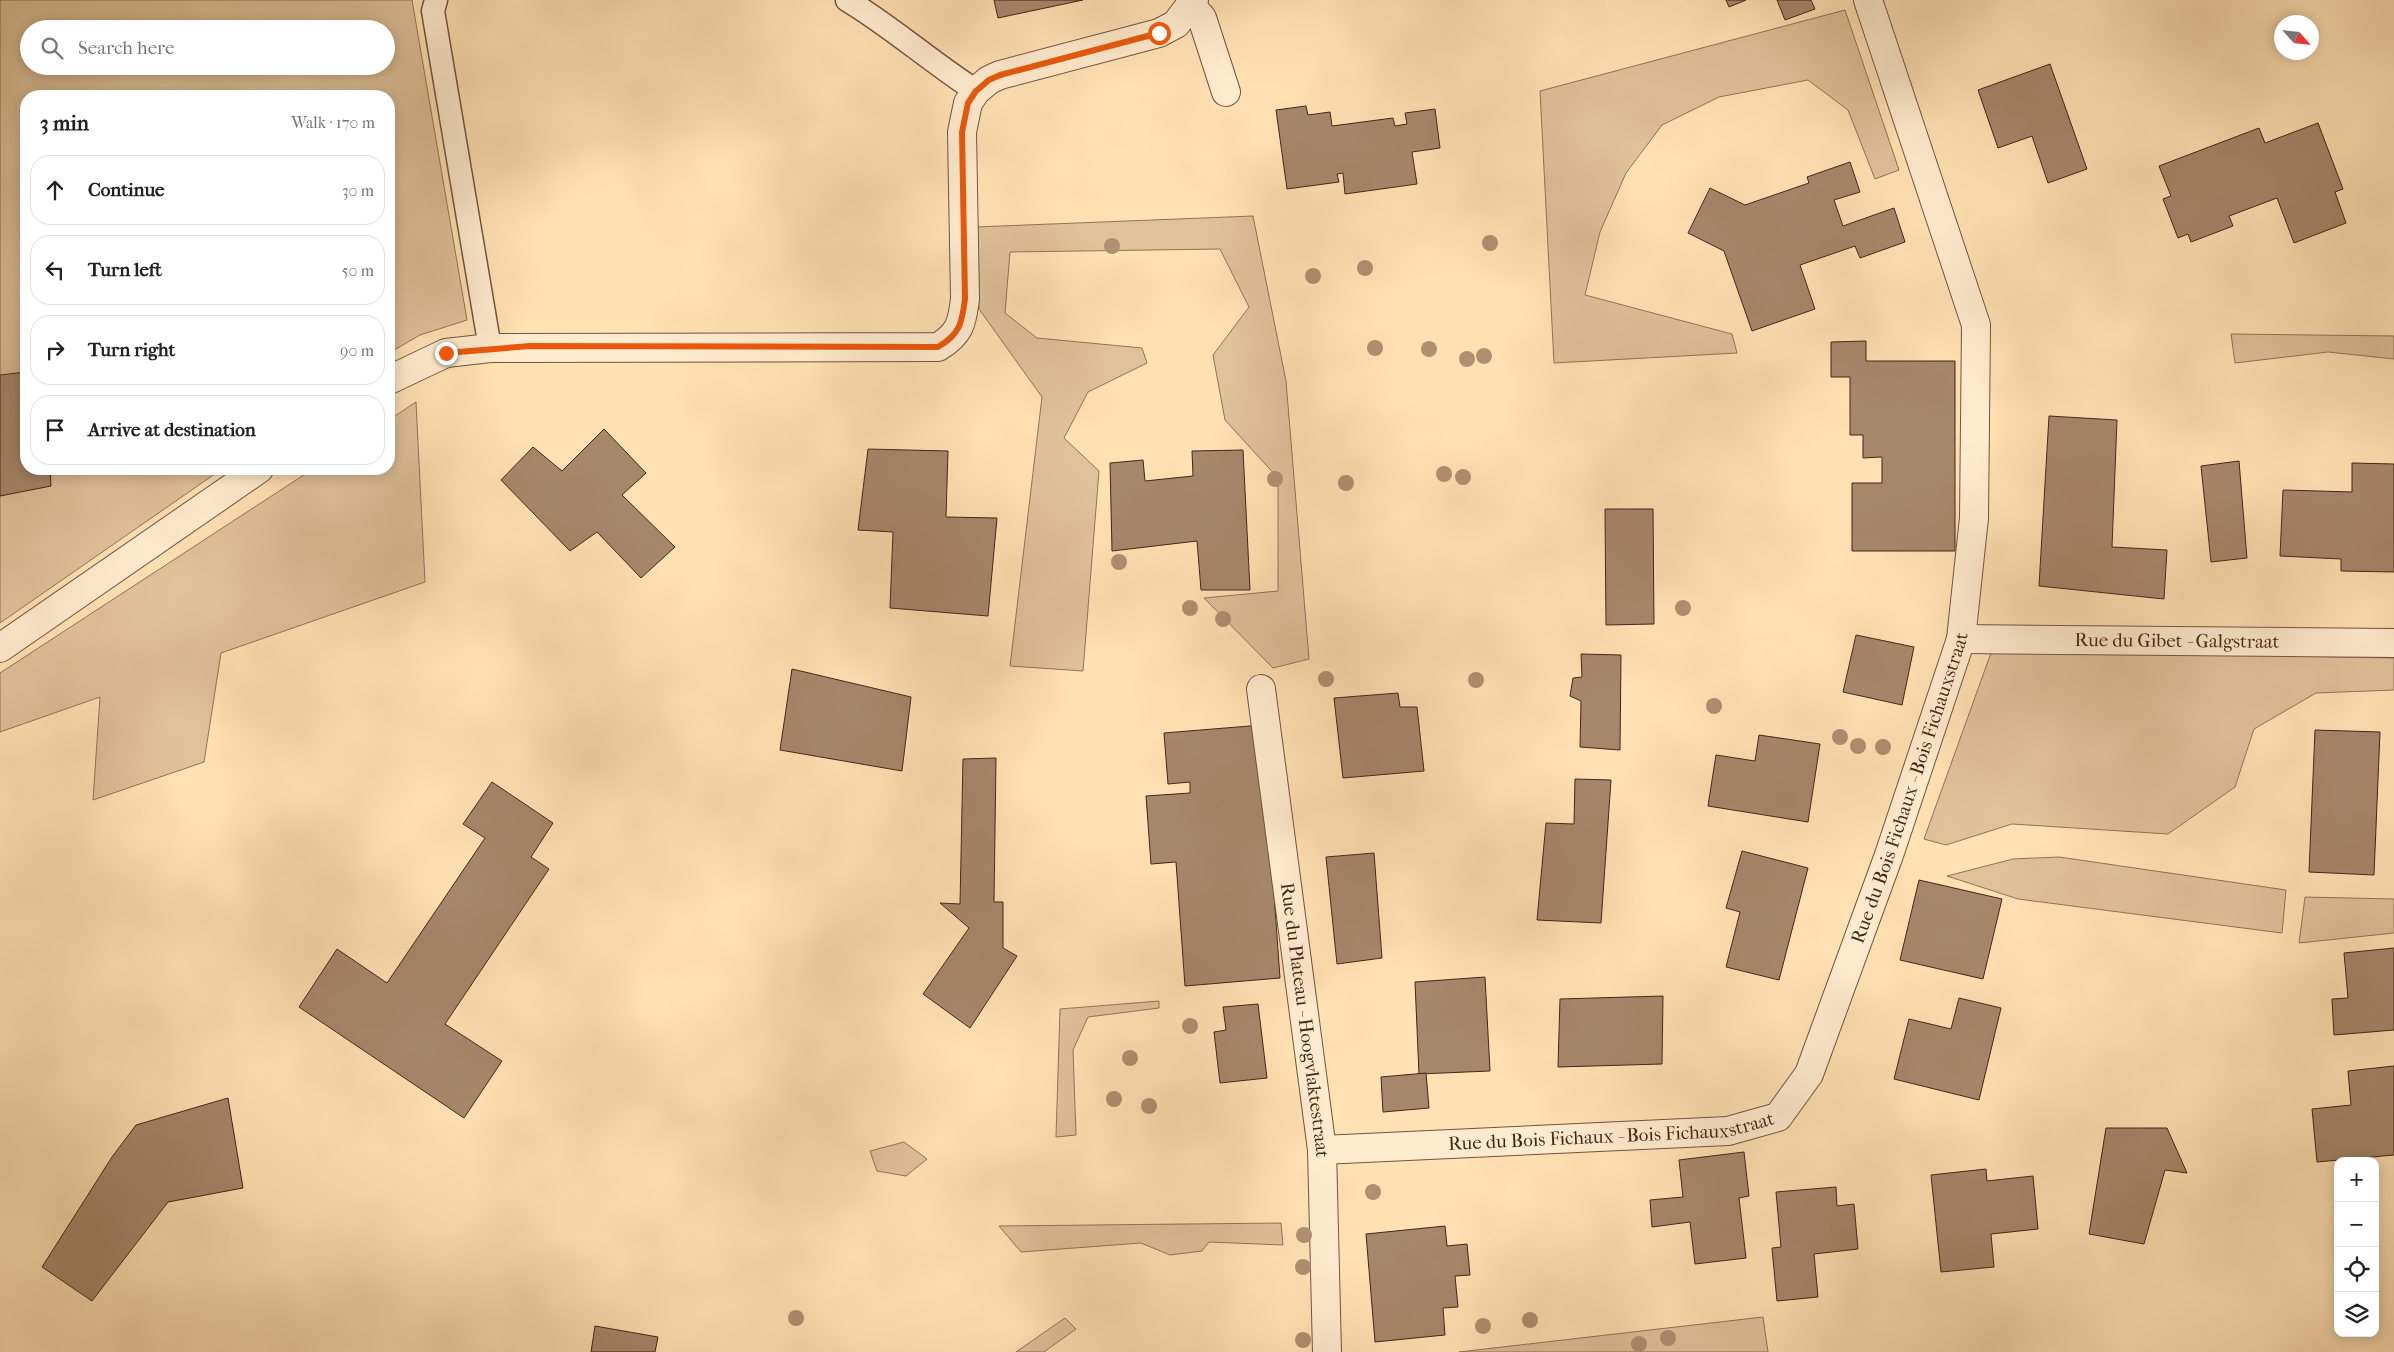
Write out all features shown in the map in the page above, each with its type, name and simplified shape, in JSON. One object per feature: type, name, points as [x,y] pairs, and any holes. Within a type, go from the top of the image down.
[{"type":"street","name":"Rue du Bois Fichaux - Bois Fichauxstraat","points":[[1322,1150],[1728,1131],[1778,1117],[1808,1074],[1889,855],[1961,639],[1974,518],[1976,325],[1868,0]]},
{"type":"street","points":[[395,377],[446,353],[490,348],[938,347],[952,339],[962,321],[965,299],[962,132],[968,103],[976,91],[989,80],[1000,75],[1159,33],[1176,24],[1192,3],[1202,18],[1226,92]]},
{"type":"street","points":[[0,648],[250,475]]},
{"type":"street","name":"Rue du Gibet - Galgstraat","points":[[1961,639],[2394,643]]},
{"type":"street","name":"Rue du Plateau - Hoogvlaktestraat","points":[[1261,689],[1322,1150],[1328,1352]]},
{"type":"lane","points":[[436,0],[433,12],[490,348]]},
{"type":"lane","points":[[847,0],[878,18],[951,75],[976,91]]},
{"type":"shaded area","points":[[0,0],[412,0],[467,320],[420,335],[395,350],[395,90],[20,90],[20,475],[213,475],[0,623]]},
{"type":"shaded area","points":[[1845,10],[1899,170],[1875,179],[1848,110],[1808,80],[1719,97],[1662,125],[1626,173],[1600,232],[1585,295],[1732,334],[1737,353],[1554,363],[1540,91]]},
{"type":"shaded area","points":[[1253,216],[1286,381],[1309,659],[1273,668],[1204,598],[1278,591],[1278,478],[1225,420],[1213,355],[1249,307],[1220,249],[1010,252],[1005,313],[1037,338],[1142,348],[1147,363],[1088,392],[1064,438],[1099,471],[1083,671],[1010,666],[1042,397],[979,309],[976,227]]},
{"type":"shaded area","points":[[2231,334],[2394,336],[2394,359],[2328,352],[2235,363]]},
{"type":"shaded area","points":[[416,402],[425,582],[221,653],[204,762],[93,800],[100,697],[0,732],[0,673],[304,475],[395,475],[395,416]]},
{"type":"shaded area","points":[[1992,650],[2394,658],[2394,690],[2316,693],[2254,729],[2235,787],[2168,834],[2012,824],[1946,845],[1924,839]]},
{"type":"shaded area","points":[[2059,857],[2286,890],[2282,933],[2018,899],[1947,876],[2013,859]]},
{"type":"shaded area","points":[[2305,897],[2394,899],[2394,933],[2299,943]]},
{"type":"shaded area","points":[[1159,1001],[1159,1008],[1088,1017],[1073,1050],[1076,1135],[1056,1137],[1060,1009]]},
{"type":"shaded area","points":[[904,1142],[927,1159],[906,1176],[877,1171],[870,1151]]},
{"type":"shaded area","points":[[1281,1223],[1283,1245],[1209,1242],[1202,1251],[1170,1255],[1141,1243],[1021,1252],[999,1226]]},
{"type":"shaded area","points":[[1763,1317],[1768,1352],[1459,1352]]},
{"type":"shaded area","points":[[1065,1318],[1076,1329],[1044,1352],[1016,1352]]},
{"type":"building","points":[[994,0],[1083,0],[998,18]]},
{"type":"building","points":[[1726,0],[1746,0],[1729,7]]},
{"type":"building","points":[[1777,0],[1811,0],[1815,9],[1785,20]]},
{"type":"building","points":[[2050,64],[2087,169],[2048,183],[2032,136],[1998,148],[1978,90]]},
{"type":"building","points":[[1306,106],[1308,115],[1330,112],[1332,126],[1393,118],[1395,126],[1407,124],[1405,113],[1435,109],[1440,148],[1412,152],[1417,184],[1345,194],[1343,173],[1337,174],[1339,182],[1287,189],[1276,110]]},
{"type":"building","points":[[2318,123],[2343,189],[2335,192],[2346,223],[2294,243],[2277,198],[2229,216],[2233,226],[2191,242],[2188,234],[2178,238],[2163,199],[2171,196],[2159,166],[2259,128],[2265,143]]},
{"type":"building","points":[[1850,162],[1860,192],[1834,200],[1843,226],[1894,208],[1905,242],[1860,258],[1855,246],[1800,265],[1815,309],[1752,331],[1724,251],[1688,233],[1710,188],[1745,205],[1809,183],[1807,177]]},
{"type":"building","points":[[1866,341],[1866,361],[1955,361],[1955,551],[1852,551],[1852,483],[1882,483],[1882,457],[1863,458],[1863,435],[1850,435],[1850,377],[1831,377],[1831,342]]},
{"type":"building","points":[[20,373],[20,475],[50,475],[51,486],[0,496],[0,375]]},
{"type":"building","points":[[2049,416],[2117,420],[2112,547],[2167,550],[2164,599],[2039,586]]},
{"type":"building","points":[[604,429],[646,473],[622,495],[675,547],[641,578],[597,532],[570,551],[501,480],[533,447],[562,471]]},
{"type":"building","points":[[868,449],[948,451],[946,517],[997,518],[988,616],[890,608],[893,532],[858,530]]},
{"type":"building","points":[[1243,450],[1250,590],[1201,590],[1197,541],[1112,551],[1110,463],[1143,460],[1145,481],[1193,476],[1192,451]]},
{"type":"building","points":[[2239,461],[2247,558],[2211,562],[2201,466]]},
{"type":"building","points":[[2352,463],[2394,464],[2394,572],[2341,571],[2341,559],[2280,556],[2283,490],[2352,492]]},
{"type":"building","points":[[1605,509],[1653,509],[1654,624],[1606,625]]},
{"type":"building","points":[[1856,635],[1914,647],[1902,705],[1843,692]]},
{"type":"building","points":[[1581,654],[1621,655],[1620,750],[1580,747],[1581,701],[1570,696],[1573,678],[1582,677]]},
{"type":"building","points":[[792,669],[911,697],[902,771],[780,750]]},
{"type":"building","points":[[1398,693],[1400,707],[1417,707],[1424,771],[1343,778],[1334,698]]},
{"type":"building","points":[[1262,725],[1280,978],[1185,986],[1176,862],[1151,864],[1146,796],[1190,793],[1190,782],[1168,784],[1164,733]]},
{"type":"building","points":[[2315,730],[2380,732],[2374,875],[2309,872]]},
{"type":"building","points":[[1759,735],[1820,744],[1808,822],[1708,806],[1716,755],[1755,761]]},
{"type":"building","points":[[996,758],[994,902],[1003,902],[1003,948],[1017,956],[970,1028],[923,994],[969,928],[940,903],[960,904],[963,759]]},
{"type":"building","points":[[1575,779],[1611,780],[1601,923],[1537,920],[1546,823],[1574,824]]},
{"type":"building","points":[[492,782],[553,823],[531,857],[549,869],[445,1024],[502,1061],[464,1118],[299,1007],[337,949],[387,983],[485,838],[463,824]]},
{"type":"building","points":[[1742,851],[1808,868],[1779,980],[1726,967],[1740,912],[1726,908]]},
{"type":"building","points":[[1374,853],[1382,958],[1337,964],[1326,857]]},
{"type":"building","points":[[1919,880],[2002,899],[1983,979],[1900,960]]},
{"type":"building","points":[[2394,948],[2394,1030],[2334,1035],[2332,999],[2348,998],[2344,953]]},
{"type":"building","points":[[1485,977],[1490,1071],[1419,1074],[1415,982]]},
{"type":"building","points":[[1663,996],[1662,1064],[1558,1067],[1560,999]]},
{"type":"building","points":[[1959,998],[2001,1008],[1979,1100],[1894,1079],[1909,1019],[1951,1029]]},
{"type":"building","points":[[1258,1004],[1267,1078],[1220,1083],[1214,1032],[1226,1030],[1223,1007]]},
{"type":"building","points":[[2394,1066],[2394,1155],[2334,1157],[2334,1160],[2317,1162],[2312,1109],[2351,1105],[2348,1071]]},
{"type":"building","points":[[1426,1073],[1429,1108],[1383,1112],[1381,1077]]},
{"type":"building","points":[[228,1098],[243,1188],[168,1202],[92,1301],[42,1267],[112,1157],[136,1125]]},
{"type":"building","points":[[2106,1128],[2167,1128],[2187,1173],[2165,1170],[2144,1244],[2089,1234]]},
{"type":"building","points":[[1744,1152],[1749,1196],[1739,1198],[1746,1258],[1695,1264],[1690,1222],[1652,1227],[1650,1200],[1683,1197],[1679,1160]]},
{"type":"building","points":[[1986,1169],[1987,1181],[2033,1176],[2038,1229],[1991,1234],[1994,1267],[1941,1272],[1931,1175]]},
{"type":"building","points":[[1836,1187],[1837,1206],[1854,1204],[1858,1249],[1814,1254],[1818,1297],[1777,1301],[1772,1248],[1781,1247],[1776,1192]]},
{"type":"building","points":[[1445,1226],[1447,1246],[1467,1244],[1470,1275],[1455,1276],[1458,1307],[1443,1308],[1445,1335],[1375,1342],[1366,1234]]},
{"type":"building","points":[[595,1326],[658,1337],[655,1352],[591,1352]]},
{"type":"route","points":[[446,353],[530,346],[938,347],[952,339],[962,321],[965,299],[962,132],[968,103],[976,91],[989,80],[1000,75],[1159,33]]}]
